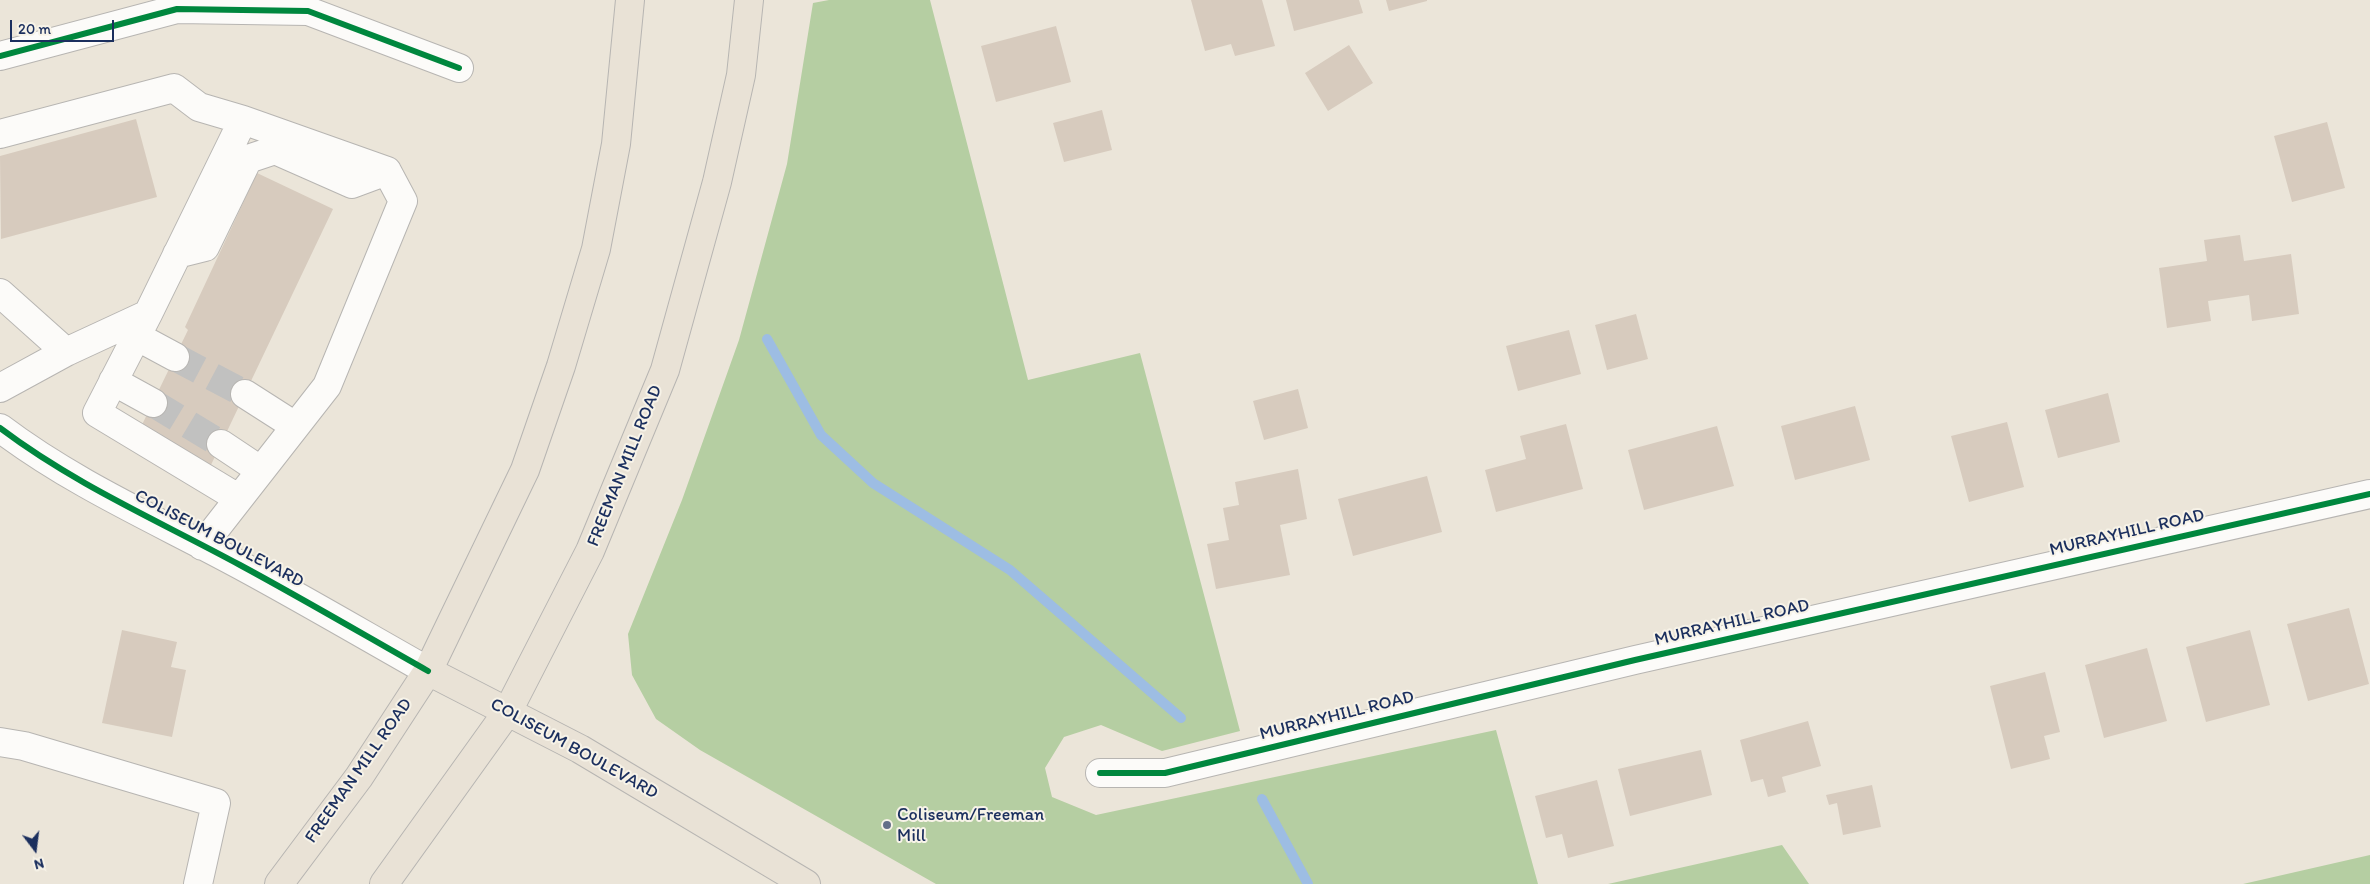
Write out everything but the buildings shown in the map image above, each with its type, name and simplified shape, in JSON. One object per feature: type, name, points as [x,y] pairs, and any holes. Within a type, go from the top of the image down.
[{"type":"main road","name":"FREEMAN MILL ROAD","points":[[279,884],[359,776],[428,672],[525,470],[563,357],[596,249],[616,144],[630,0]]},
{"type":"main road","name":"FREEMAN MILL ROAD","points":[[384,884],[508,711],[590,551],[665,370],[717,182],[741,75],[749,0]]},
{"type":"main road","name":"COLISEUM BOULEVARD","points":[[428,672],[580,749],[806,884]]},
{"type":"street","points":[[0,56],[177,9],[308,11],[459,68]]},
{"type":"street","points":[[0,134],[174,88],[199,107],[243,120],[386,171],[403,201],[327,386],[202,546]]},
{"type":"street","points":[[238,498],[97,413],[243,120]]},
{"type":"street","points":[[177,254],[205,247],[248,159],[275,150],[352,184],[386,171]]},
{"type":"street","points":[[0,293],[66,352]]},
{"type":"street","points":[[0,388],[66,352],[142,325]]},
{"type":"street","points":[[142,325],[175,357]]},
{"type":"street","points":[[113,381],[153,403]]},
{"type":"street","points":[[245,394],[295,426]]},
{"type":"street","name":"COLISEUM BOULEVARD","points":[[0,428],[33,453],[133,511],[240,565],[428,672]]},
{"type":"street","points":[[221,444],[260,470]]},
{"type":"street","name":"MURRAYHILL ROAD","points":[[1100,773],[1165,773],[1635,660],[2370,494]]},
{"type":"street","points":[[0,742],[24,746],[216,803],[198,884]]},
{"type":"green space","points":[[829,0],[930,0],[1028,380],[1140,353],[1240,731],[1162,751],[1101,725],[1064,737],[1045,768],[1052,797],[1096,815],[1496,730],[1538,884],[936,884],[700,750],[656,719],[632,675],[628,634],[682,500],[739,340],[787,164],[813,3]]},
{"type":"green space","points":[[1782,845],[1809,884],[1608,884]]},
{"type":"green space","points":[[2370,855],[2370,884],[2243,884]]},
{"type":"waterway","points":[[767,339],[821,435],[873,483],[1010,570],[1181,718]]},
{"type":"waterway","points":[[1262,799],[1308,884]]},
{"type":"tunnel","points":[[175,357],[245,394]]},
{"type":"tunnel","points":[[153,403],[221,444]]},
{"type":"cycle path","points":[[0,56],[177,9],[308,11],[459,68]]},
{"type":"cycle path","points":[[0,428],[57,467],[117,501],[264,578],[428,671]]},
{"type":"cycle path","points":[[1100,773],[1165,773],[1635,660],[2370,494]]},
{"type":"place","name":"Coliseum/Freeman Mill","points":[[887,825]]}]
